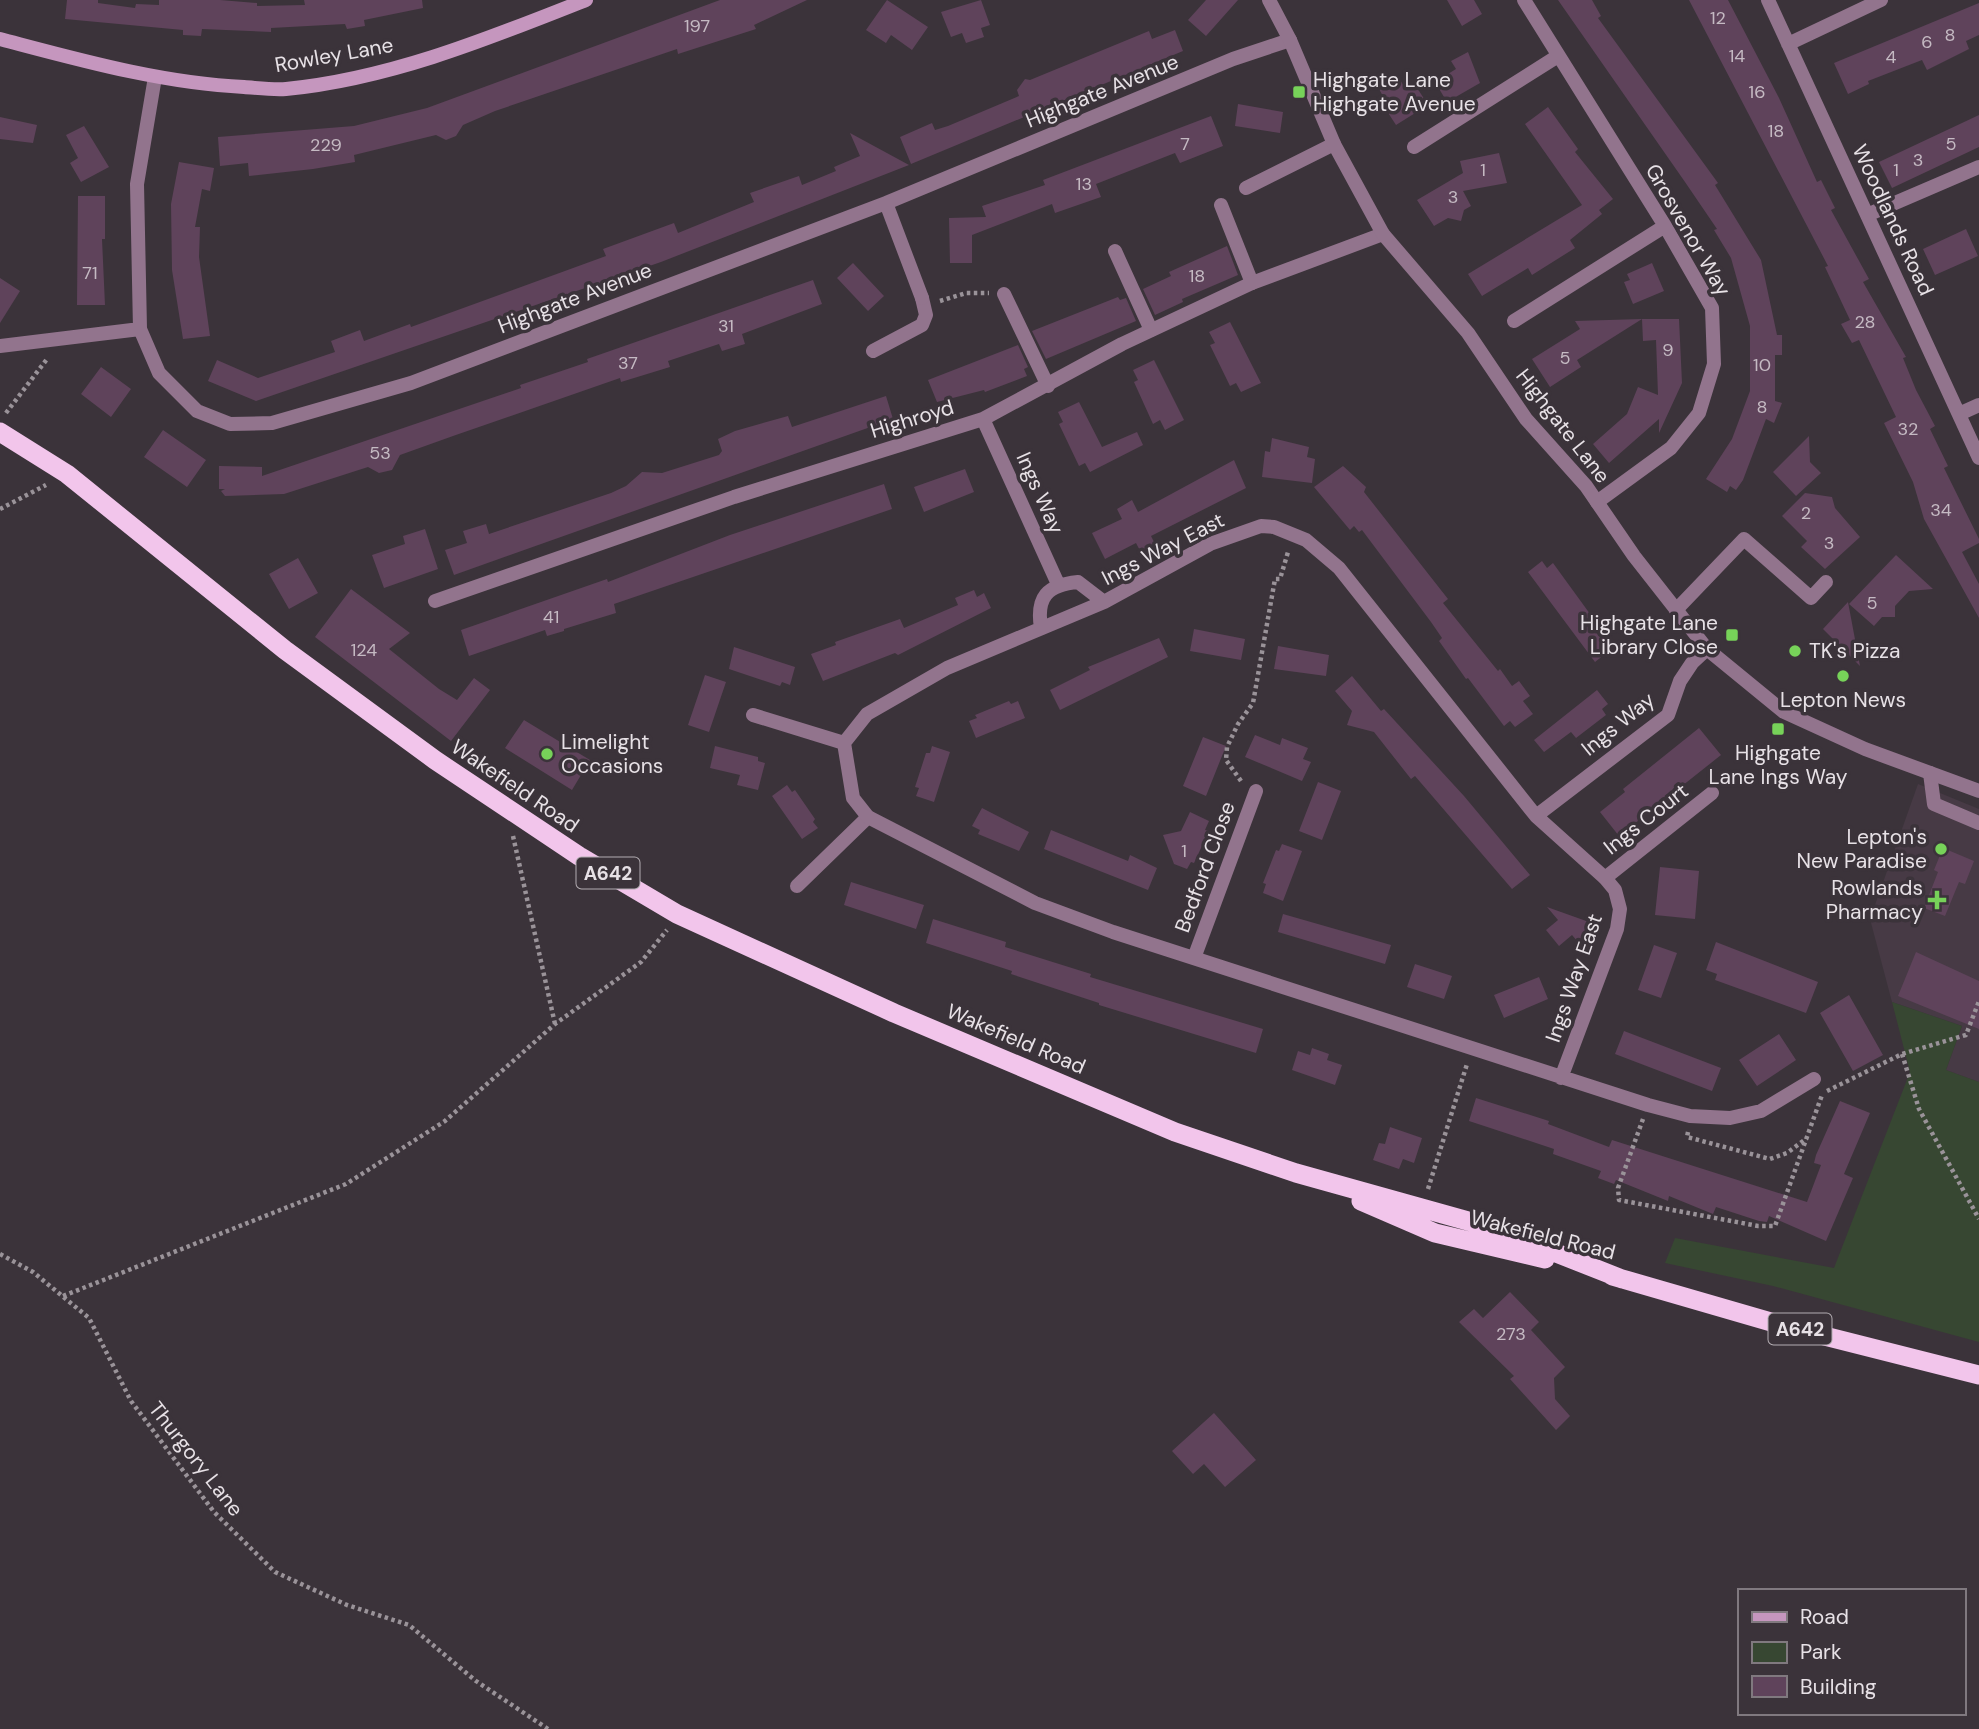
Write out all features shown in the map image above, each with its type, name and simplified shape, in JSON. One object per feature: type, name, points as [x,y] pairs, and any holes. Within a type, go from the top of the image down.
[{"type":"highway","name":"Wakefield Road","points":[[0,432],[67,474],[285,650],[509,811],[677,914],[894,1013],[1175,1132],[1296,1173],[1493,1228],[1622,1279]]},
{"type":"highway","name":"Wakefield Road","points":[[1296,1173],[1435,1233],[1622,1279],[1781,1325],[1979,1375]]},
{"type":"main road","name":"Rowley Lane","points":[[0,39],[155,77],[205,85],[285,89],[355,76],[437,55],[586,0]]},
{"type":"street","name":"Highgate Lane","points":[[1269,0],[1290,40],[1334,144],[1383,234],[1468,333],[1526,419],[1597,502],[1707,649],[1784,712],[1831,735],[1979,791]]},
{"type":"street","name":"Grosvenor Way","points":[[1524,0],[1665,226],[1712,308],[1714,364],[1699,413],[1671,448],[1597,502]]},
{"type":"street","name":"Woodlands Road","points":[[1768,0],[1979,458]]},
{"type":"street","points":[[1788,44],[1881,0]]},
{"type":"street","name":"Highgate Avenue","points":[[155,77],[137,184],[140,329],[159,373],[197,411],[230,424],[272,423],[411,383],[886,203],[1233,59],[1290,40]]},
{"type":"street","points":[[1414,147],[1558,56]]},
{"type":"street","points":[[1246,188],[1334,144]]},
{"type":"street","points":[[1867,215],[1979,167]]},
{"type":"street","points":[[873,351],[922,325],[926,315],[886,203]]},
{"type":"street","points":[[1221,205],[1252,283]]},
{"type":"street","points":[[1514,321],[1665,226]]},
{"type":"street","name":"Highroyd","points":[[435,601],[734,497],[983,419],[1151,330],[1252,283],[1383,234]]},
{"type":"street","points":[[1115,251],[1151,330]]},
{"type":"street","points":[[1004,294],[1048,386]]},
{"type":"street","points":[[0,346],[140,329]]},
{"type":"street","points":[[1959,414],[1979,405]]},
{"type":"street","name":"Ings Way","points":[[983,419],[1058,584]]},
{"type":"street","name":"Ings Way East","points":[[844,743],[867,713],[947,668],[1104,602],[1210,544],[1261,526],[1293,534],[1339,568],[1536,816],[1615,890],[1620,909],[1617,929],[1561,1079]]},
{"type":"street","points":[[1676,610],[1744,539],[1811,598],[1826,582]]},
{"type":"street","points":[[1041,628],[1038,611],[1045,595],[1058,584],[1078,582],[1104,602]]},
{"type":"street","name":"Ings Way","points":[[1536,816],[1668,715],[1680,681],[1692,663],[1707,649]]},
{"type":"street","points":[[753,715],[844,743],[853,798],[868,817],[1035,903],[1194,958],[1561,1079],[1689,1115],[1730,1118],[1761,1111],[1814,1079]]},
{"type":"street","points":[[1930,773],[1934,804],[1979,823]]},
{"type":"street","name":"Bedford Close","points":[[1194,958],[1256,791]]},
{"type":"street","name":"Ings Court","points":[[1605,878],[1712,793]]},
{"type":"street","points":[[797,886],[868,817]]},
{"type":"path","points":[[922,298],[944,302],[966,293],[1004,294]]},
{"type":"path","points":[[0,409],[6,414],[62,339]]},
{"type":"path","points":[[0,509],[67,474]]},
{"type":"path","points":[[1256,791],[1236,777],[1226,760],[1227,747],[1238,724],[1253,704],[1275,579],[1280,579],[1293,534]]},
{"type":"path","points":[[509,811],[515,854],[555,1024]]},
{"type":"path","points":[[62,1296],[346,1184],[445,1121],[555,1024],[641,962],[677,914]]},
{"type":"path","points":[[1648,1105],[1618,1188],[1619,1200],[1758,1226],[1775,1226],[1823,1093],[1902,1054],[1966,1035],[1979,1001]]},
{"type":"path","points":[[1423,1208],[1472,1049]]},
{"type":"path","points":[[1902,1054],[1919,1109],[1979,1219]]},
{"type":"path","points":[[1814,1079],[1823,1093]]},
{"type":"path","points":[[1689,1115],[1687,1137],[1770,1159],[1787,1153],[1808,1137]]},
{"type":"path","name":"Thurgory Lane","points":[[0,1254],[33,1272],[89,1318],[131,1401],[214,1512],[275,1572],[347,1605],[410,1625],[477,1681],[548,1729]]},
{"type":"shaded area","points":[[1918,784],[1979,809],[1979,1082],[1946,1070],[1962,1026],[1892,1002],[1870,919]]},
{"type":"green space","points":[[1892,1002],[1962,1026],[1946,1070],[1979,1082],[1979,1342],[1773,1286],[1665,1263],[1675,1238],[1834,1268],[1910,1072]]},
{"type":"building","points":[[67,0],[98,0],[98,3],[135,8],[136,4],[159,5],[159,0],[220,0],[257,3],[257,6],[305,5],[304,0],[422,0],[423,8],[364,20],[365,26],[347,29],[345,24],[271,28],[271,32],[202,29],[201,36],[183,35],[183,30],[65,19]]},
{"type":"building","points":[[720,0],[807,0],[754,25],[756,29],[678,54],[677,49],[495,111],[463,125],[456,136],[446,140],[436,135],[354,155],[355,162],[313,169],[249,176],[248,163],[220,166],[218,137],[354,126],[427,108]]},
{"type":"building","points":[[887,0],[928,27],[912,50],[891,35],[886,43],[866,30]]},
{"type":"building","points":[[981,0],[990,25],[981,28],[984,37],[966,43],[962,33],[951,37],[941,12]]},
{"type":"building","points":[[1206,0],[1238,0],[1206,36],[1188,20]]},
{"type":"building","points":[[1447,0],[1474,0],[1482,14],[1462,26]]},
{"type":"building","points":[[1558,0],[1592,0],[1601,16],[1598,18],[1718,183],[1715,185],[1761,260],[1777,335],[1782,335],[1782,355],[1775,355],[1775,401],[1782,403],[1774,423],[1766,419],[1743,480],[1736,490],[1730,486],[1727,492],[1706,479],[1732,439],[1750,391],[1750,326],[1731,258],[1714,230],[1717,229]]},
{"type":"building","points":[[1689,0],[1728,0],[1779,98],[1817,182],[1821,180],[1835,208],[1831,210],[1869,279],[1863,282],[1906,357],[1903,358],[1916,390],[1935,426],[1930,429],[1948,466],[1944,468],[1979,539],[1979,543],[1962,552],[1979,584],[1979,618],[1924,519],[1913,482],[1884,423],[1896,417],[1859,340],[1852,343],[1841,324],[1850,320],[1825,267],[1828,266]]},
{"type":"building","points":[[1979,3],[1979,35],[1966,41],[1969,49],[1927,70],[1922,60],[1868,81],[1869,84],[1848,94],[1834,63]]},
{"type":"building","points":[[1175,30],[1183,51],[911,164],[900,137],[932,123],[935,130],[948,126],[1019,96],[1017,90],[1025,79],[1030,80],[1149,31],[1152,39]]},
{"type":"building","points":[[1468,52],[1480,83],[1447,102],[1435,82],[1456,69],[1451,61]]},
{"type":"building","points":[[1398,76],[1405,88],[1414,83],[1428,105],[1396,125],[1381,102],[1385,100],[1378,87]]},
{"type":"building","points":[[1238,104],[1283,112],[1280,133],[1235,126]]},
{"type":"building","points":[[1548,107],[1578,149],[1575,152],[1613,199],[1599,210],[1602,214],[1570,240],[1575,248],[1532,275],[1528,268],[1482,296],[1468,274],[1582,205],[1525,124]]},
{"type":"building","points":[[1979,115],[1979,147],[1892,188],[1879,162]]},
{"type":"building","points":[[1211,116],[1223,146],[1180,163],[1175,153],[1096,184],[1101,197],[1055,213],[1052,204],[972,235],[972,263],[950,263],[949,218],[986,217],[982,206],[1045,185],[1043,180]]},
{"type":"building","points":[[0,117],[37,125],[33,143],[0,139]]},
{"type":"building","points":[[84,126],[109,167],[81,182],[70,163],[78,158],[66,135]]},
{"type":"building","points":[[850,133],[909,165],[661,262],[256,401],[208,381],[217,360],[258,378],[335,352],[331,341],[360,330],[364,341],[410,324],[411,327],[606,256],[603,249],[674,223],[678,233],[754,202],[750,193],[799,176],[802,185],[836,171],[834,167],[860,156]]},
{"type":"building","points":[[1499,153],[1507,183],[1463,191],[1471,206],[1464,210],[1461,221],[1448,218],[1434,226],[1417,200],[1463,173],[1460,161]]},
{"type":"building","points":[[179,162],[214,168],[210,191],[202,189],[195,227],[200,227],[199,257],[210,336],[183,339],[172,270],[171,204]]},
{"type":"building","points":[[78,196],[105,196],[105,239],[102,239],[105,305],[77,305]]},
{"type":"building","points":[[1966,229],[1978,256],[1935,275],[1923,249]]},
{"type":"building","points":[[1227,246],[1238,275],[1182,299],[1183,302],[1155,315],[1143,289],[1171,276],[1169,272]]},
{"type":"building","points":[[853,263],[884,296],[868,311],[837,278]]},
{"type":"building","points":[[1652,263],[1664,291],[1633,304],[1624,282],[1630,280],[1627,274]]},
{"type":"building","points":[[0,278],[20,291],[0,323]]},
{"type":"building","points":[[813,280],[822,304],[742,334],[745,344],[722,351],[719,344],[668,361],[670,367],[621,382],[620,378],[453,436],[400,455],[392,470],[379,473],[368,467],[284,494],[225,496],[221,491],[225,489],[219,489],[219,466],[262,467],[262,476],[521,388],[520,385],[588,362],[587,359]]},
{"type":"building","points":[[1118,297],[1120,300],[1126,298],[1136,321],[1046,359],[1032,331]]},
{"type":"building","points":[[1642,319],[1577,360],[1581,367],[1550,387],[1532,359],[1580,329],[1575,321]]},
{"type":"building","points":[[1642,319],[1679,319],[1682,383],[1659,433],[1659,419],[1609,463],[1593,444],[1627,414],[1638,387],[1658,395],[1656,340],[1643,341]]},
{"type":"building","points":[[1230,322],[1261,383],[1241,392],[1236,383],[1230,386],[1210,345],[1215,343],[1209,332]]},
{"type":"building","points":[[1018,345],[1028,367],[1024,369],[1027,376],[985,392],[984,390],[937,402],[928,380]]},
{"type":"building","points":[[1154,360],[1184,420],[1165,430],[1160,420],[1153,424],[1134,382],[1138,380],[1133,370]]},
{"type":"building","points":[[101,367],[131,389],[111,417],[81,394]]},
{"type":"building","points":[[886,396],[893,419],[454,575],[445,550],[467,543],[463,531],[486,524],[489,534],[611,493],[626,486],[642,472],[662,473],[719,455],[722,451],[718,439],[735,431],[788,416],[792,427]]},
{"type":"building","points":[[1079,402],[1102,447],[1137,432],[1143,445],[1090,472],[1085,463],[1079,466],[1059,424],[1063,422],[1058,412]]},
{"type":"building","points":[[163,430],[206,460],[187,487],[144,457]]},
{"type":"building","points":[[1809,436],[1810,462],[1821,473],[1796,496],[1773,472]]},
{"type":"building","points":[[1272,438],[1309,447],[1307,457],[1315,459],[1312,483],[1262,477],[1265,451],[1270,452]]},
{"type":"building","points":[[1234,460],[1246,488],[1151,536],[1160,554],[1146,562],[1136,543],[1105,559],[1092,533],[1122,519],[1117,509],[1132,500],[1138,512]]},
{"type":"building","points":[[1343,466],[1366,487],[1364,492],[1448,599],[1443,603],[1498,671],[1500,669],[1512,686],[1519,681],[1530,696],[1523,701],[1533,714],[1515,727],[1510,721],[1504,726],[1468,678],[1466,679],[1439,641],[1442,638],[1431,622],[1362,530],[1359,532],[1354,526],[1350,530],[1314,487]]},
{"type":"building","points":[[965,469],[974,492],[924,512],[914,487]]},
{"type":"building","points":[[884,484],[892,509],[614,604],[616,613],[547,636],[545,630],[469,656],[461,630],[607,579],[608,582],[730,535]]},
{"type":"building","points":[[1805,493],[1832,497],[1835,508],[1860,537],[1825,569],[1801,547],[1807,541],[1782,516]]},
{"type":"building","points":[[425,529],[438,569],[384,588],[372,555],[405,544],[403,536]]},
{"type":"building","points":[[1896,555],[1933,589],[1909,591],[1895,606],[1895,617],[1882,617],[1874,626],[1849,604]]},
{"type":"building","points":[[298,558],[318,593],[289,609],[269,574]]},
{"type":"building","points":[[1542,561],[1547,568],[1553,563],[1614,647],[1595,662],[1528,572]]},
{"type":"building","points":[[351,589],[410,633],[389,649],[439,689],[457,700],[474,678],[490,690],[451,741],[315,637]]},
{"type":"building","points":[[974,590],[977,597],[984,593],[991,608],[898,655],[895,653],[823,681],[811,654],[836,645],[835,642],[900,619],[904,628],[958,605],[955,598]]},
{"type":"building","points":[[1848,602],[1860,666],[1823,629]]},
{"type":"building","points":[[1194,629],[1245,639],[1241,660],[1190,651]]},
{"type":"building","points":[[1159,638],[1168,657],[1060,710],[1050,690],[1090,670],[1088,667]]},
{"type":"building","points":[[1278,646],[1329,655],[1326,676],[1274,669]]},
{"type":"building","points":[[734,647],[795,667],[790,685],[782,682],[780,686],[729,669]]},
{"type":"building","points":[[705,675],[726,682],[709,732],[688,725]]},
{"type":"building","points":[[1352,676],[1381,711],[1384,709],[1464,796],[1530,875],[1512,889],[1415,776],[1411,779],[1374,732],[1347,725],[1352,711],[1335,691]]},
{"type":"building","points":[[1597,690],[1608,704],[1602,709],[1606,715],[1576,738],[1571,732],[1544,752],[1534,740]]},
{"type":"building","points":[[1009,701],[1011,704],[1018,701],[1025,718],[976,738],[969,721],[977,718],[975,715]]},
{"type":"building","name":"Limelight Occasions","points":[[524,720],[590,760],[572,790],[505,748]]},
{"type":"building","points":[[1699,728],[1721,755],[1619,836],[1600,812],[1625,792],[1623,789]]},
{"type":"building","points":[[1255,735],[1280,745],[1282,738],[1308,748],[1303,759],[1311,762],[1302,781],[1245,757]]},
{"type":"building","points":[[1203,737],[1226,746],[1206,796],[1183,786]]},
{"type":"building","points":[[715,746],[758,757],[758,761],[765,763],[758,790],[737,785],[740,775],[710,768]]},
{"type":"building","points":[[932,746],[950,752],[934,802],[916,796],[919,788],[915,787],[926,753],[930,753]]},
{"type":"building","points":[[1318,782],[1341,791],[1322,840],[1299,831]]},
{"type":"building","points":[[787,785],[792,792],[795,790],[818,828],[802,839],[772,796]]},
{"type":"building","points":[[982,808],[1029,832],[1019,851],[978,834],[980,830],[972,826]]},
{"type":"building","points":[[1190,812],[1209,821],[1205,830],[1209,831],[1194,863],[1191,862],[1187,869],[1174,864],[1163,835],[1181,831]]},
{"type":"building","points":[[1051,830],[1128,861],[1130,855],[1157,868],[1148,890],[1044,849]]},
{"type":"building","points":[[1282,844],[1302,851],[1283,901],[1263,893],[1266,884],[1263,883],[1276,850],[1279,851]]},
{"type":"building","points":[[1943,848],[1974,861],[1965,884],[1959,882],[1945,916],[1924,908],[1938,872],[1934,870]]},
{"type":"building","points":[[1660,867],[1699,871],[1695,919],[1655,915]]},
{"type":"building","points":[[851,882],[924,905],[916,929],[844,905]]},
{"type":"building","points":[[1547,907],[1589,922],[1586,924],[1591,930],[1578,942],[1572,935],[1559,946],[1546,930],[1558,920]]},
{"type":"building","points":[[1283,914],[1391,945],[1385,964],[1278,932]]},
{"type":"building","points":[[933,919],[1006,942],[1005,947],[1091,974],[1090,977],[1263,1029],[1256,1053],[1099,1005],[1011,974],[1012,971],[926,943]]},
{"type":"building","points":[[1716,942],[1818,982],[1806,1013],[1715,980],[1717,974],[1706,970]]},
{"type":"building","points":[[1654,945],[1677,953],[1661,998],[1638,990]]},
{"type":"building","points":[[1916,952],[1979,981],[1979,1029],[1898,996]]},
{"type":"building","points":[[1415,964],[1452,976],[1444,999],[1407,987]]},
{"type":"building","points":[[1539,977],[1548,999],[1504,1018],[1494,995]]},
{"type":"building","points":[[1849,995],[1883,1055],[1853,1071],[1820,1013]]},
{"type":"building","points":[[1624,1031],[1721,1068],[1712,1091],[1615,1054]]},
{"type":"building","points":[[1779,1034],[1796,1060],[1757,1086],[1739,1060]]},
{"type":"building","points":[[1312,1048],[1329,1054],[1327,1060],[1342,1065],[1335,1085],[1292,1070],[1298,1051],[1310,1055]]},
{"type":"building","points":[[1476,1098],[1549,1121],[1548,1124],[1609,1147],[1612,1140],[1807,1202],[1821,1165],[1814,1163],[1816,1155],[1840,1101],[1870,1113],[1844,1174],[1853,1178],[1826,1241],[1769,1216],[1767,1222],[1759,1221],[1716,1207],[1713,1214],[1669,1196],[1668,1201],[1616,1180],[1614,1184],[1598,1178],[1601,1171],[1553,1154],[1554,1149],[1469,1121]]},
{"type":"building","points":[[1390,1127],[1422,1138],[1414,1163],[1403,1159],[1399,1169],[1373,1160],[1379,1143],[1385,1144]]},
{"type":"building","points":[[1510,1292],[1539,1322],[1531,1330],[1565,1367],[1554,1378],[1555,1399],[1570,1416],[1556,1430],[1510,1379],[1514,1376],[1459,1322],[1474,1309],[1483,1318]]},
{"type":"building","points":[[1214,1413],[1256,1460],[1225,1487],[1204,1464],[1193,1474],[1172,1451]]},
{"type":"place","name":"Highgate Lane Highgate Avenue","points":[[1299,92]]},
{"type":"place","name":"Highgate Lane Library Close","points":[[1732,635]]},
{"type":"place","name":"TK's Pizza","points":[[1795,651]]},
{"type":"place","name":"Lepton News","points":[[1843,676]]},
{"type":"place","name":"Highgate Lane Ings Way","points":[[1778,729]]},
{"type":"place","name":"Limelight Occasions","points":[[547,754]]},
{"type":"place","name":"Lepton's New Paradise","points":[[1941,849]]},
{"type":"place","name":"Rowlands Pharmacy","points":[[1937,900]]}]
